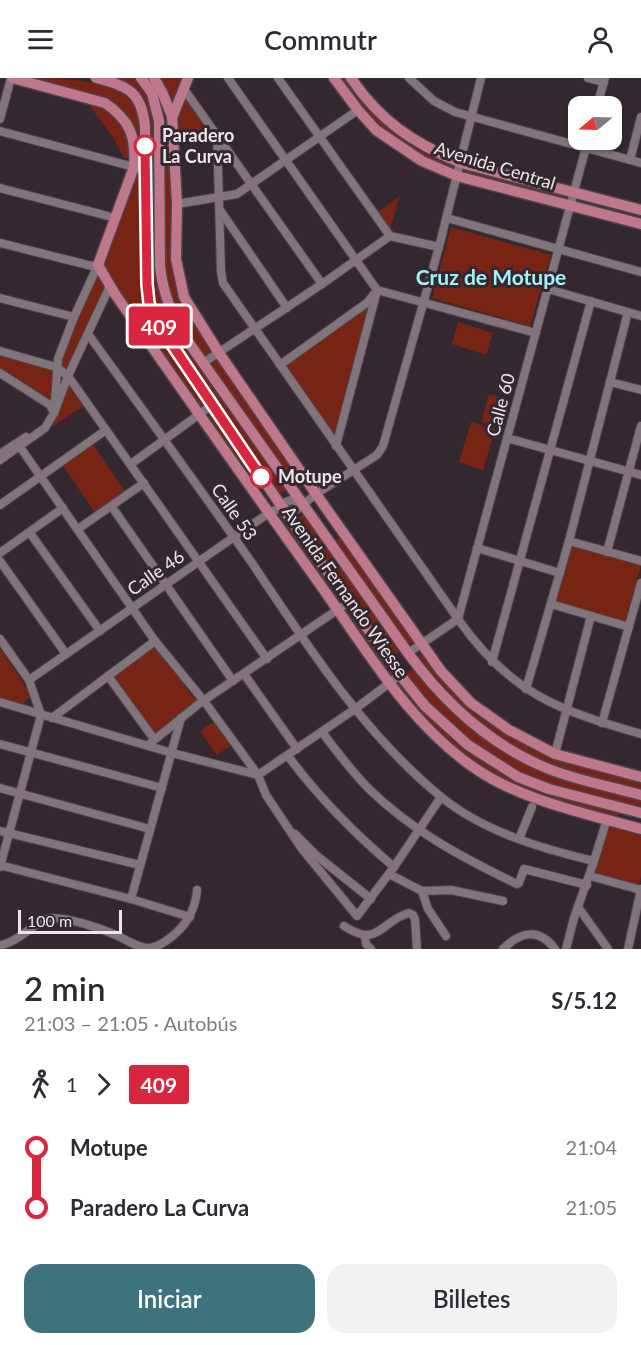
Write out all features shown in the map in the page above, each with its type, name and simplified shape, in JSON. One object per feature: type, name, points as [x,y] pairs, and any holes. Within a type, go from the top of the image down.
[{"type":"main road","name":"Avenida Fernando Wiesse","points":[[11,78],[105,103],[118,112],[127,123],[132,133],[135,155],[145,184],[149,303],[161,330],[282,507],[400,675],[425,706],[452,732],[518,777],[549,789],[641,813]]},
{"type":"main road","name":"Avenida Fernando Wiesse","points":[[96,78],[127,88],[140,102],[145,127],[140,169],[116,218],[98,265],[110,286],[388,684],[445,746],[480,772],[521,793],[641,829]]},
{"type":"main road","name":"Avenida Fernando Wiesse","points":[[141,78],[155,101],[159,121],[160,266],[163,288],[178,326],[203,363],[408,653],[445,699],[470,722],[544,768],[641,795]]},
{"type":"main road","name":"Avenida Fernando Wiesse","points":[[154,78],[172,117],[177,204],[176,259],[178,280],[183,297],[316,494],[441,672],[471,703],[509,730],[555,753],[641,777]]},
{"type":"main road","name":"Avenida Central","points":[[334,78],[376,130],[408,153],[457,176],[641,224]]},
{"type":"main road","name":"Avenida Central","points":[[351,78],[376,112],[421,145],[461,162],[641,210]]},
{"type":"main road","points":[[160,143],[186,83]]},
{"type":"main road","points":[[145,184],[159,184]]},
{"type":"street","points":[[0,119],[11,78]]},
{"type":"street","points":[[228,78],[377,290],[536,333]]},
{"type":"street","points":[[278,78],[390,236],[439,247]]},
{"type":"street","points":[[408,78],[434,101],[455,112],[568,144]]},
{"type":"street","points":[[303,503],[377,455],[383,446],[447,218],[482,78]]},
{"type":"street","points":[[588,78],[605,80],[600,96]]},
{"type":"street","points":[[186,83],[217,134],[322,284]]},
{"type":"street","points":[[177,204],[219,199],[237,194],[358,110]]},
{"type":"street","points":[[630,160],[641,117]]},
{"type":"street","points":[[0,131],[140,169]]},
{"type":"street","points":[[217,134],[223,283],[458,620],[492,662],[526,689],[566,710],[641,734]]},
{"type":"street","name":"Calle 60","points":[[458,620],[586,150]]},
{"type":"street","points":[[590,150],[641,163]]},
{"type":"street","points":[[0,188],[116,218]]},
{"type":"street","points":[[219,209],[288,308]]},
{"type":"street","points":[[447,218],[641,272]]},
{"type":"street","points":[[203,363],[288,308],[390,236]]},
{"type":"street","points":[[0,243],[92,266],[98,265]]},
{"type":"street","points":[[54,413],[56,367],[74,317],[98,265]]},
{"type":"street","points":[[0,460],[50,422],[68,376],[110,286]]},
{"type":"street","points":[[548,289],[641,316]]},
{"type":"street","points":[[280,365],[368,302],[377,290]]},
{"type":"street","points":[[336,446],[377,290]]},
{"type":"street","points":[[0,298],[74,317]]},
{"type":"street","points":[[492,662],[591,301]]},
{"type":"street","points":[[526,689],[569,541],[628,312]]},
{"type":"street","name":"Calle 53","points":[[88,334],[165,439],[355,709],[400,760],[441,797],[471,816],[519,839],[594,861]]},
{"type":"street","points":[[0,351],[56,367],[68,376],[267,659]]},
{"type":"street","points":[[0,373],[50,405],[54,413]]},
{"type":"street","points":[[610,382],[641,390]]},
{"type":"street","points":[[130,464],[212,405]]},
{"type":"street","points":[[0,454],[50,422]]},
{"type":"street","points":[[607,552],[641,426]]},
{"type":"street","points":[[0,505],[106,430]]},
{"type":"street","points":[[507,438],[550,452],[641,475]]},
{"type":"street","points":[[20,447],[155,641],[204,701],[258,775],[266,795],[302,849],[357,916],[394,867],[441,797]]},
{"type":"street","points":[[78,529],[144,483]]},
{"type":"street","name":"Calle 46","points":[[29,680],[269,513],[282,507],[292,511],[303,503]]},
{"type":"street","points":[[112,507],[233,681]]},
{"type":"street","points":[[0,553],[63,508]]},
{"type":"street","points":[[30,533],[100,631]]},
{"type":"street","points":[[569,541],[641,561]]},
{"type":"street","points":[[477,548],[560,573]]},
{"type":"street","points":[[0,561],[66,654]]},
{"type":"street","points":[[602,723],[640,594],[641,583]]},
{"type":"street","points":[[151,742],[204,701],[349,602]]},
{"type":"street","points":[[551,604],[629,627]]},
{"type":"street","points":[[555,753],[591,616]]},
{"type":"street","points":[[408,653],[458,620]]},
{"type":"street","points":[[0,639],[29,680],[41,715],[19,793],[4,832],[0,866],[131,898],[190,917]]},
{"type":"street","points":[[52,718],[155,641]]},
{"type":"street","points":[[244,674],[297,749]]},
{"type":"street","points":[[0,702],[52,718],[151,742],[172,753],[258,775],[355,709],[400,675]]},
{"type":"street","points":[[108,676],[151,742]]},
{"type":"street","points":[[131,898],[181,718]]},
{"type":"street","points":[[322,732],[370,790],[418,830],[473,863],[518,884],[524,869],[587,885]]},
{"type":"street","points":[[0,744],[162,788]]},
{"type":"street","points":[[288,756],[325,803],[346,825],[394,867]]},
{"type":"street","points":[[0,788],[150,829]]},
{"type":"street","points":[[519,839],[532,807]]},
{"type":"street","points":[[281,819],[317,856],[371,899]]},
{"type":"street","points":[[566,949],[607,819]]},
{"type":"street","points":[[4,832],[140,865]]},
{"type":"street","points":[[389,874],[422,891],[451,890],[503,901]]},
{"type":"street","points":[[590,876],[641,890],[628,949]]},
{"type":"street","points":[[0,945],[8,944],[42,921],[54,918],[87,925],[114,934],[143,948],[150,948],[174,934],[186,923],[190,917],[196,890]]},
{"type":"street","points":[[422,891],[428,909],[446,936]]},
{"type":"street","points":[[578,907],[608,949]]},
{"type":"street","points":[[344,927],[365,937],[374,935],[409,913],[415,919],[417,949]]},
{"type":"street","points":[[503,949],[510,942],[532,934],[547,939],[555,949]]},
{"type":"street","points":[[365,937],[366,944],[371,949]]},
{"type":"shaded area","points":[[26,78],[93,83],[124,95],[135,105],[141,119],[142,166],[138,164],[125,114]]},
{"type":"shaded area","points":[[109,78],[135,78],[150,99],[156,124],[155,177],[148,177],[146,109]]},
{"type":"shaded area","points":[[159,78],[183,78],[171,106]]},
{"type":"shaded area","points":[[337,78],[348,78],[364,100],[453,161],[450,170],[422,159],[383,133]]},
{"type":"shaded area","points":[[184,92],[210,128],[176,141],[174,117]]},
{"type":"shaded area","points":[[86,101],[101,104],[126,127],[132,160],[123,157],[113,137]]},
{"type":"shaded area","points":[[169,141],[172,269],[188,313],[211,352],[205,357],[177,316],[164,273],[163,149],[165,143]]},
{"type":"shaded area","points":[[466,166],[566,194],[564,201],[464,174]]},
{"type":"shaded area","points":[[136,174],[141,174],[148,305],[158,335],[151,340],[122,302],[102,264]]},
{"type":"shaded area","points":[[149,193],[155,193],[161,295],[288,489],[278,495],[162,328],[152,305]]},
{"type":"shaded area","points":[[400,196],[390,230],[378,212]]},
{"type":"shaded area","points":[[451,227],[551,255],[530,326],[432,298]]},
{"type":"shaded area","points":[[98,268],[108,285],[67,372],[57,366]]},
{"type":"shaded area","points":[[364,308],[372,313],[340,432],[331,432],[284,366]]},
{"type":"shaded area","points":[[458,322],[493,333],[486,355],[452,344]]},
{"type":"shaded area","points":[[163,342],[206,405],[201,409],[157,347]]},
{"type":"shaded area","points":[[0,356],[53,369],[53,404],[0,371]]},
{"type":"shaded area","points":[[217,359],[303,483],[296,487],[210,364]]},
{"type":"shaded area","points":[[68,378],[87,404],[53,426],[51,423]]},
{"type":"shaded area","points":[[489,394],[508,399],[500,428],[481,422]]},
{"type":"shaded area","points":[[212,411],[252,471],[246,474],[205,416]]},
{"type":"shaded area","points":[[471,422],[495,429],[483,470],[459,462]]},
{"type":"shaded area","points":[[92,443],[126,493],[96,514],[63,466]]},
{"type":"shaded area","points":[[306,513],[401,650],[392,658],[296,520]]},
{"type":"shaded area","points":[[290,524],[343,600],[337,604],[283,528]]},
{"type":"shaded area","points":[[341,536],[415,641],[406,646],[335,542]]},
{"type":"shaded area","points":[[571,545],[641,565],[625,622],[555,603]]},
{"type":"shaded area","points":[[347,606],[390,667],[384,671],[341,610]]},
{"type":"shaded area","points":[[155,645],[192,696],[203,701],[155,738],[113,678]]},
{"type":"shaded area","points":[[0,648],[31,695],[23,704],[0,698]]},
{"type":"shaded area","points":[[423,653],[498,727],[641,781],[641,790],[554,766],[522,751],[471,719],[415,658]]},
{"type":"shaded area","points":[[414,668],[434,694],[457,716],[510,754],[641,799],[641,810],[549,786],[504,765],[457,731],[403,675]]},
{"type":"shaded area","points":[[400,681],[442,729],[492,768],[541,791],[619,812],[617,818],[540,795],[486,771],[458,752],[429,724],[395,684]]},
{"type":"shaded area","points":[[216,720],[233,744],[217,755],[200,731]]},
{"type":"shaded area","points":[[607,823],[641,832],[639,885],[594,872]]},
{"type":"bus line","name":"409","points":[[145,146],[147,284],[149,303],[154,318],[261,477]]},
{"type":"place","name":"Paradero La Curva","points":[[145,146]]},
{"type":"place","name":"Motupe","points":[[261,477]]},
{"type":"district","name":"Cruz de Motupe","points":[[491,278]]}]
